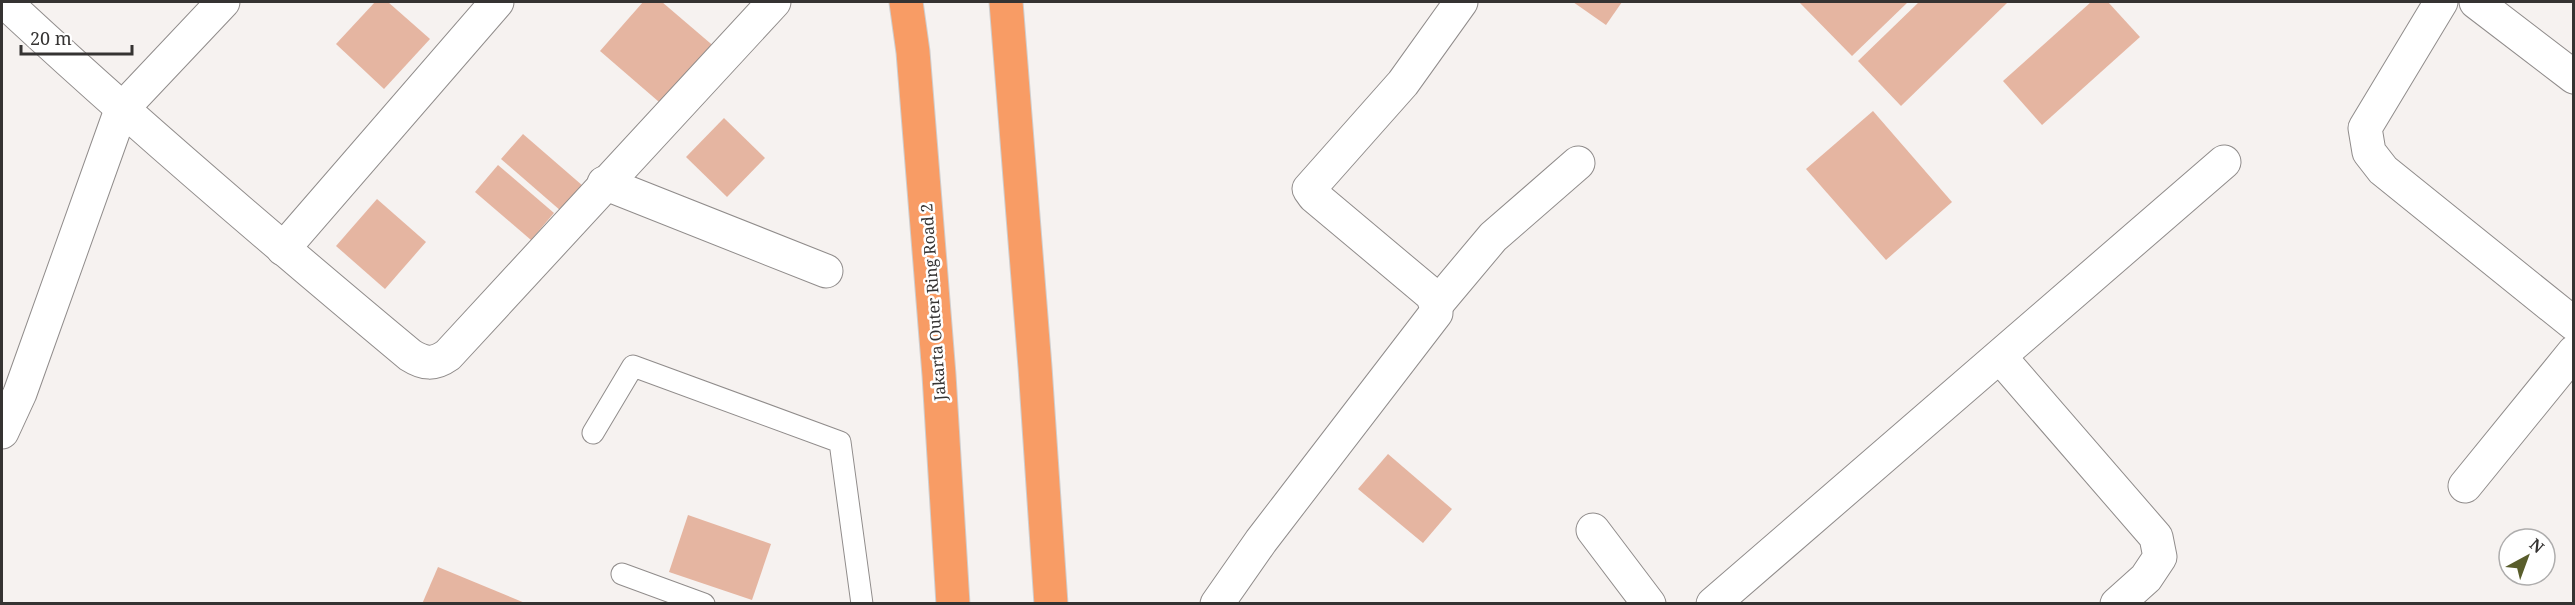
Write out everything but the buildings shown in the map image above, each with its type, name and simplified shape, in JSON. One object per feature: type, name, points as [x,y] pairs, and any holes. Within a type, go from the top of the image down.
[{"type":"highway","name":"Jakarta Outer Ring Road 2","points":[[906,2],[913,52],[939,375],[953,603]]},
{"type":"highway","points":[[1006,2],[1051,603]]},
{"type":"street","points":[[5,2],[121,110],[283,249],[410,356],[428,363],[439,361],[774,2]]},
{"type":"street","points":[[2,432],[21,393],[121,110],[222,2]]},
{"type":"street","points":[[283,249],[497,2]]},
{"type":"street","points":[[1217,603],[1261,541],[1436,314],[1436,305],[1432,295],[1314,196],[1309,189],[1403,83],[1461,2]]},
{"type":"street","points":[[2441,2],[2365,128],[2369,152],[2383,170],[2574,324]]},
{"type":"street","points":[[2476,2],[2574,78]]},
{"type":"street","points":[[1713,603],[2224,162]]},
{"type":"street","points":[[1436,305],[1493,237],[1578,163]]},
{"type":"street","points":[[604,183],[826,271]]},
{"type":"street","points":[[2465,486],[2574,352]]},
{"type":"street","points":[[2000,357],[2156,537],[2160,557],[2146,578],[2117,603]]},
{"type":"street","points":[[1593,530],[1649,603]]},
{"type":"lane","points":[[593,433],[633,366],[840,442],[862,603]]},
{"type":"lane","points":[[622,574],[704,603]]}]
